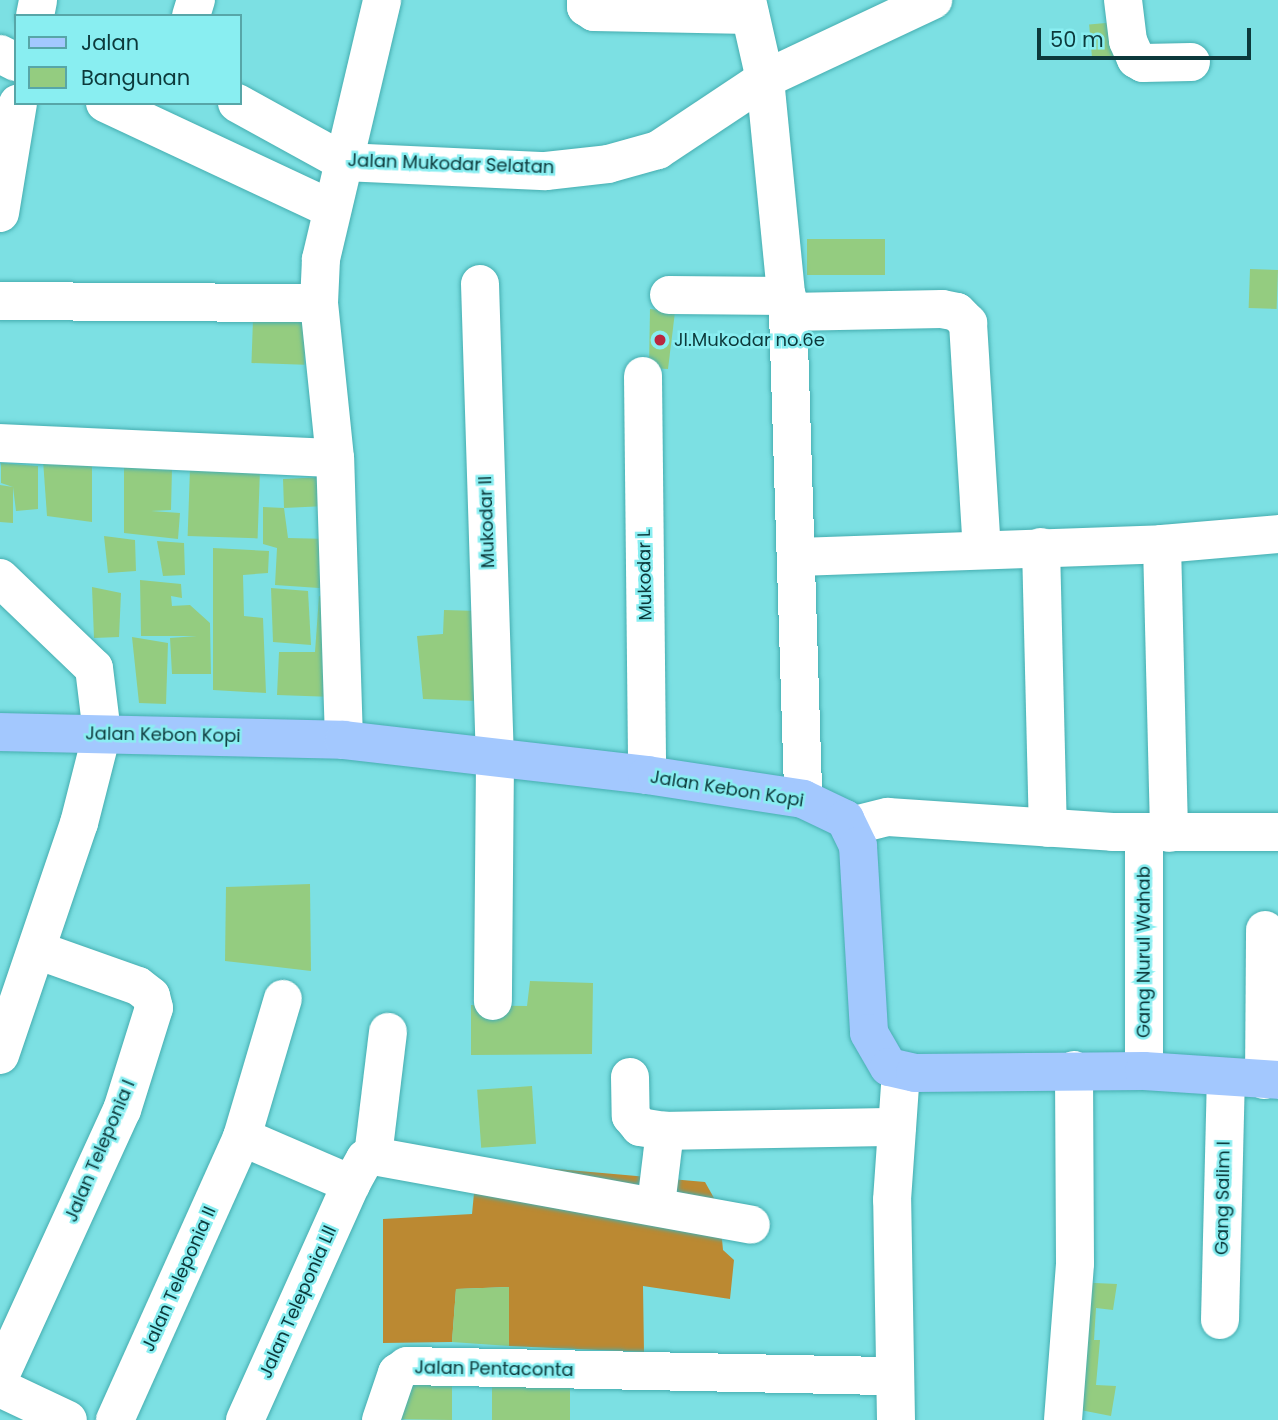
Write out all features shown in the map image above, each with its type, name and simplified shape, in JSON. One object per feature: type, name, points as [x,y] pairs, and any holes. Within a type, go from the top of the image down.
[{"type":"main road","name":"Jalan Kebon Kopi","points":[[0,732],[344,740],[495,760],[647,775],[803,799],[835,811],[850,826]]},
{"type":"main road","points":[[850,826],[858,846],[869,1033],[881,1060],[901,1071],[1144,1071],[1271,1080]]},
{"type":"street","points":[[344,740],[334,458],[319,303],[321,259],[382,0]]},
{"type":"street","points":[[586,0],[586,7],[594,12],[748,8],[765,79],[788,304],[799,557],[803,799]]},
{"type":"street","name":"Jalan Mukodar Selatan","points":[[241,105],[344,162],[546,171],[608,164],[658,150],[765,79],[933,0]]},
{"type":"street","points":[[1122,0],[1128,41],[1136,59],[1143,63],[1191,62]]},
{"type":"street","points":[[0,213],[18,105]]},
{"type":"street","points":[[113,105],[173,118],[331,209]]},
{"type":"street","name":"Mukodar II","points":[[480,284],[495,760],[493,1001]]},
{"type":"street","points":[[669,295],[788,304],[942,309],[957,312],[968,323],[982,550]]},
{"type":"street","points":[[0,301],[319,303]]},
{"type":"street","name":"Mukodar L","points":[[643,376],[647,775]]},
{"type":"street","points":[[0,443],[334,458]]},
{"type":"street","points":[[799,557],[1162,544],[1278,534]]},
{"type":"street","name":"Gang Nurul Wahab","points":[[1144,1071],[1157,833],[1162,544]]},
{"type":"street","points":[[1041,547],[1048,828]]},
{"type":"street","points":[[0,578],[94,668],[102,733],[79,823],[0,1055]]},
{"type":"street","points":[[850,826],[888,817],[1157,833],[1278,832]]},
{"type":"street","points":[[1265,930],[1271,1080]]},
{"type":"street","name":"Jalan Teleponia I","points":[[0,1376],[122,1110],[153,1008],[150,996],[138,986],[37,950]]},
{"type":"street","name":"Jalan Teleponia II","points":[[115,1420],[242,1137],[283,999]]},
{"type":"street","name":"Jalan Teleponia Lll","points":[[245,1420],[362,1170],[388,1032]]},
{"type":"street","points":[[1063,1420],[1075,1263],[1074,1070]]},
{"type":"street","points":[[896,1420],[892,1200],[901,1071]]},
{"type":"street","points":[[630,1077],[631,1116],[640,1126],[664,1131],[897,1126]]},
{"type":"street","name":"Gang Salim I","points":[[1220,1320],[1226,1077]]},
{"type":"street","points":[[656,1205],[664,1131]]},
{"type":"street","points":[[242,1137],[362,1170],[656,1205],[751,1225]]},
{"type":"street","name":"Jalan Pentaconta","points":[[381,1420],[397,1373],[407,1366],[643,1373],[894,1376]]},
{"type":"street","points":[[0,1388],[68,1420]]},
{"type":"shaded area","points":[[477,1162],[705,1182],[719,1207],[723,1250],[734,1260],[730,1299],[643,1286],[644,1352],[509,1346],[509,1287],[456,1289],[452,1342],[383,1343],[383,1219],[472,1214]]},
{"type":"building","points":[[1117,22],[1120,56],[1092,58],[1089,24]]},
{"type":"building","points":[[807,239],[885,239],[885,275],[807,275]]},
{"type":"building","points":[[1250,269],[1278,270],[1277,309],[1249,308]]},
{"type":"building","name":"Jl.Mukodar no.6e","points":[[650,309],[675,312],[668,369],[649,368]]},
{"type":"building","points":[[253,319],[306,321],[304,365],[251,363]]},
{"type":"building","points":[[43,460],[92,461],[92,522],[47,516]]},
{"type":"building","points":[[1,463],[38,466],[38,509],[16,511],[13,487],[1,483]]},
{"type":"building","points":[[124,465],[172,469],[171,510],[151,511],[180,513],[178,539],[124,533]]},
{"type":"building","points":[[190,468],[260,470],[258,538],[188,536]]},
{"type":"building","points":[[324,477],[326,506],[284,508],[283,479]]},
{"type":"building","points":[[0,485],[13,487],[13,523],[0,522]]},
{"type":"building","points":[[263,507],[284,508],[288,538],[330,539],[334,589],[275,585],[277,548],[263,544]]},
{"type":"building","points":[[104,536],[135,540],[136,571],[108,573]]},
{"type":"building","points":[[157,541],[184,543],[185,575],[163,576]]},
{"type":"building","points":[[213,548],[269,551],[268,573],[243,575],[244,616],[263,618],[266,693],[213,690]]},
{"type":"building","points":[[140,580],[181,584],[182,598],[171,596],[172,606],[190,605],[210,623],[211,674],[172,674],[170,638],[197,636],[141,636]]},
{"type":"building","points":[[92,587],[121,593],[119,637],[94,638]]},
{"type":"building","points":[[271,588],[308,591],[311,645],[273,642]]},
{"type":"building","points":[[319,596],[336,599],[334,697],[277,695],[279,652],[315,652]]},
{"type":"building","points":[[444,610],[479,611],[479,701],[423,699],[417,636],[443,634]]},
{"type":"building","points":[[132,637],[168,643],[166,704],[139,703]]},
{"type":"building","points":[[310,884],[311,971],[225,961],[226,887]]},
{"type":"building","points":[[530,981],[593,983],[592,1054],[471,1055],[471,1005],[527,1006]]},
{"type":"building","points":[[532,1086],[536,1144],[481,1148],[477,1090]]},
{"type":"building","points":[[1073,1282],[1117,1284],[1113,1310],[1096,1308],[1094,1340],[1100,1340],[1096,1385],[1116,1386],[1111,1416],[1065,1407]]},
{"type":"building","points":[[509,1287],[509,1346],[452,1342],[456,1289]]},
{"type":"building","points":[[409,1372],[452,1373],[452,1420],[392,1419]]},
{"type":"building","points":[[492,1380],[570,1380],[570,1420],[492,1420]]},
{"type":"place","name":"Jl.Mukodar no.6e","points":[[660,340]]}]
